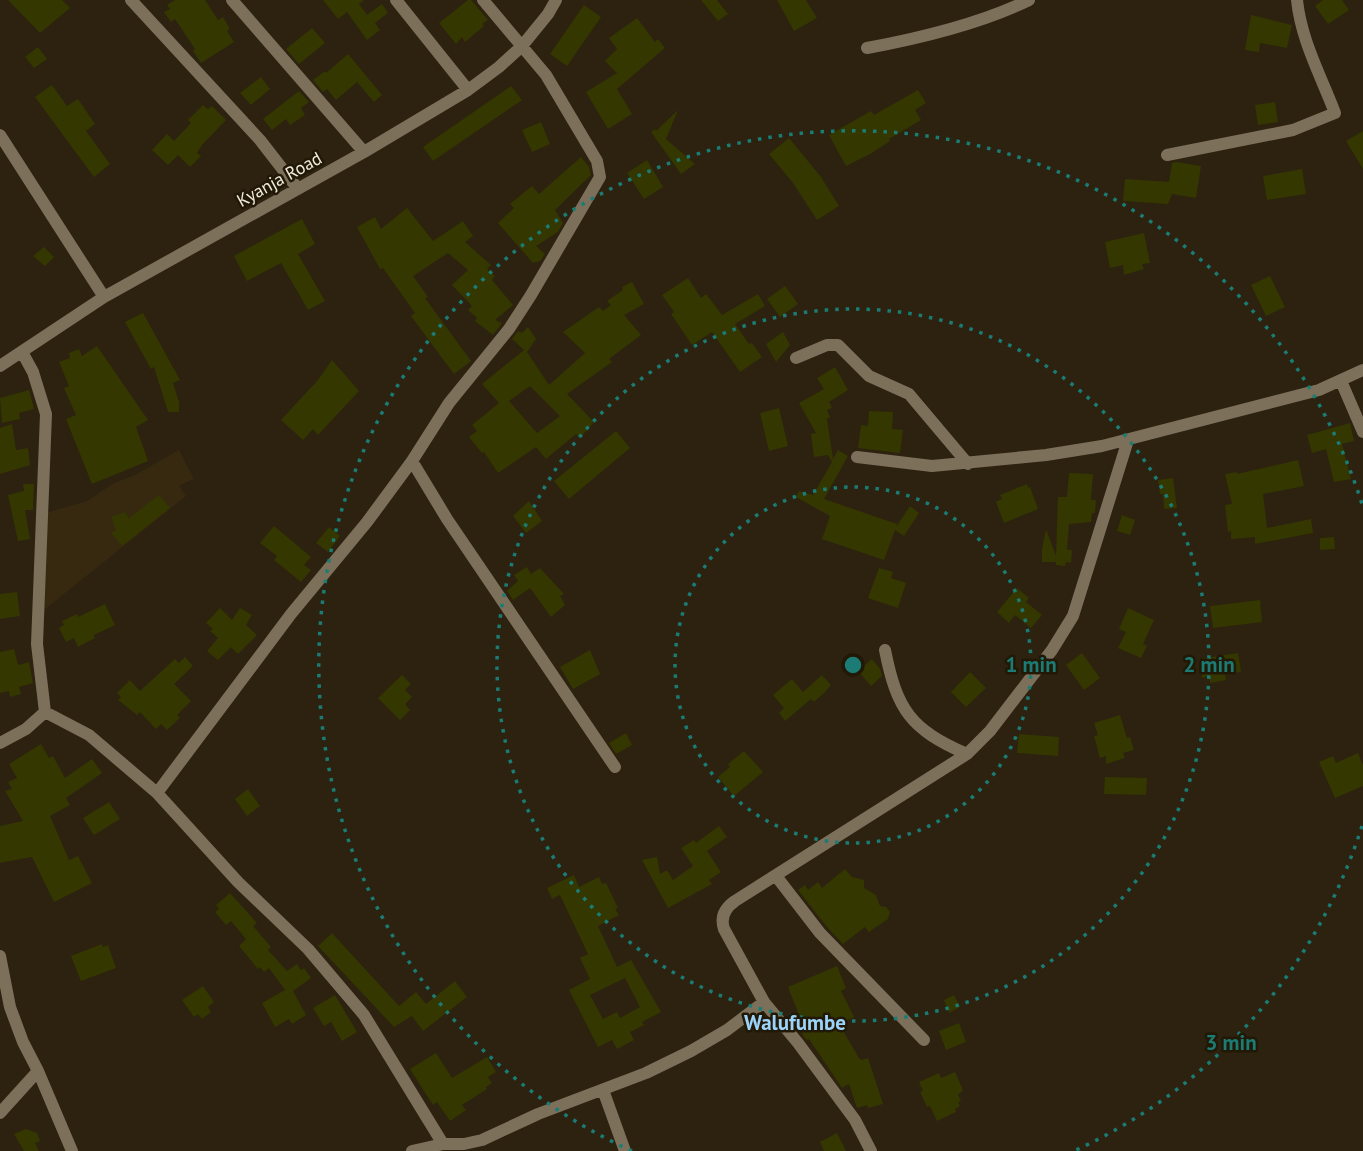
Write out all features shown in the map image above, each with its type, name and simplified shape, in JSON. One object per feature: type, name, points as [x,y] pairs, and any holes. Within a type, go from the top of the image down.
[{"type":"street","points":[[131,0],[234,110],[298,189]]},
{"type":"street","points":[[232,0],[364,152]]},
{"type":"street","points":[[396,0],[468,89]]},
{"type":"street","points":[[157,793],[291,614],[367,522],[412,461],[449,403],[509,329],[600,177],[597,161],[546,75],[483,0]]},
{"type":"street","name":"Kyanja Road","points":[[0,366],[104,297],[364,152],[468,89],[499,67],[522,46],[556,0]]},
{"type":"street","points":[[867,48],[960,25],[1029,0]]},
{"type":"street","points":[[1167,155],[1293,130],[1335,113],[1307,44],[1298,16],[1297,0]]},
{"type":"street","points":[[0,135],[104,297]]},
{"type":"street","points":[[796,358],[827,345],[838,345],[869,376],[909,394],[968,464]]},
{"type":"street","points":[[22,352],[37,383],[46,414],[37,644],[45,712]]},
{"type":"street","points":[[857,457],[932,466],[1046,455],[1129,440],[1319,390],[1363,370]]},
{"type":"street","points":[[1341,381],[1363,432]]},
{"type":"street","points":[[871,1151],[855,1120],[764,1002],[724,929],[722,918],[729,904],[967,754],[990,731],[1073,617],[1129,440]]},
{"type":"street","points":[[412,461],[447,519],[615,767]]},
{"type":"street","points":[[885,650],[895,693],[909,716],[923,732],[967,754]]},
{"type":"street","points":[[0,743],[26,730],[45,712]]},
{"type":"street","points":[[45,712],[89,735],[157,793],[238,882],[308,949],[351,999],[378,1037],[443,1144]]},
{"type":"street","points":[[776,876],[820,933],[924,1040]]},
{"type":"street","points":[[0,956],[10,1007],[72,1151]]},
{"type":"street","points":[[412,1151],[481,1140],[538,1114],[603,1090],[691,1051],[727,1030],[764,1002]]},
{"type":"street","points":[[0,1113],[38,1071]]},
{"type":"street","points":[[603,1090],[625,1151]]},
{"type":"shaded area","points":[[179,450],[194,479],[179,486],[186,496],[44,610],[45,513],[87,501],[114,483],[133,476]]},
{"type":"building","points":[[8,0],[62,0],[70,8],[40,33]]},
{"type":"building","points":[[175,0],[205,0],[218,20],[223,17],[234,42],[201,63],[175,19],[171,22],[164,12],[170,9],[167,5]]},
{"type":"building","points":[[323,0],[364,0],[359,4],[367,15],[382,4],[388,13],[375,23],[380,30],[367,40],[347,12],[338,19]]},
{"type":"building","points":[[471,0],[488,20],[465,42],[462,37],[456,44],[439,23]]},
{"type":"building","points":[[701,0],[717,0],[728,14],[718,21]]},
{"type":"building","points":[[777,0],[806,0],[817,18],[794,31]]},
{"type":"building","points":[[1323,0],[1342,0],[1349,10],[1328,24],[1315,6]]},
{"type":"building","points":[[584,5],[601,17],[567,66],[550,54]]},
{"type":"building","points":[[1251,15],[1292,25],[1287,48],[1260,43],[1259,52],[1245,50]]},
{"type":"building","points":[[637,18],[655,42],[658,39],[665,48],[617,89],[632,114],[608,129],[586,92],[617,73],[605,61],[617,49],[609,38]]},
{"type":"building","points":[[312,28],[325,43],[299,64],[286,49]]},
{"type":"building","points":[[38,47],[47,59],[34,68],[25,57]]},
{"type":"building","points":[[348,54],[382,95],[374,102],[357,82],[336,100],[327,89],[323,92],[313,80],[325,71],[326,73]]},
{"type":"building","points":[[261,77],[270,89],[251,105],[240,93]]},
{"type":"building","points":[[52,85],[67,106],[78,99],[95,124],[86,131],[110,164],[94,177],[35,97]]},
{"type":"building","points":[[511,86],[522,100],[433,161],[423,147]]},
{"type":"building","points":[[918,90],[926,103],[915,110],[921,120],[889,139],[890,141],[872,153],[846,166],[829,135],[871,111],[874,115]]},
{"type":"building","points":[[299,91],[309,102],[301,108],[305,115],[290,125],[286,119],[272,130],[263,119]]},
{"type":"building","points":[[1275,102],[1278,122],[1258,125],[1255,105]]},
{"type":"building","points":[[203,105],[208,109],[212,106],[226,120],[202,145],[197,153],[201,156],[190,167],[178,155],[168,165],[152,150],[167,134],[174,141],[191,123],[188,120]]},
{"type":"building","points":[[678,110],[666,139],[695,164],[681,174],[651,132],[655,129],[656,131]]},
{"type":"building","points":[[541,122],[550,144],[532,152],[522,130]]},
{"type":"building","points":[[1363,131],[1363,169],[1346,141]]},
{"type":"building","points":[[789,138],[821,177],[839,206],[817,220],[793,183],[769,154]]},
{"type":"building","points":[[581,157],[589,167],[591,175],[555,210],[563,223],[558,232],[536,246],[545,254],[540,261],[533,263],[498,223],[514,208],[510,204],[532,186],[539,194]]},
{"type":"building","points":[[647,160],[663,187],[644,199],[627,173]]},
{"type":"building","points":[[1172,163],[1201,166],[1196,198],[1172,194],[1168,204],[1123,201],[1125,179],[1169,182]]},
{"type":"building","points":[[1302,169],[1306,194],[1267,200],[1263,176]]},
{"type":"building","points":[[407,208],[433,241],[463,221],[473,236],[465,242],[491,265],[487,269],[495,276],[492,280],[513,305],[495,320],[502,323],[493,335],[475,321],[477,318],[468,310],[472,306],[452,285],[468,270],[448,253],[413,276],[428,297],[425,298],[471,361],[454,374],[411,316],[415,313],[383,268],[380,269],[357,227],[375,217],[381,229]]},
{"type":"building","points":[[302,219],[315,244],[298,254],[325,301],[308,310],[281,263],[247,281],[234,256]]},
{"type":"building","points":[[1144,233],[1150,263],[1142,264],[1144,269],[1124,275],[1123,265],[1110,268],[1105,242]]},
{"type":"building","points":[[44,247],[54,257],[45,266],[33,256]]},
{"type":"building","points":[[1270,276],[1285,307],[1266,316],[1251,285]]},
{"type":"building","points":[[688,278],[701,298],[706,294],[722,315],[758,294],[765,306],[735,324],[762,357],[740,372],[712,332],[692,345],[662,295]]},
{"type":"building","points":[[632,282],[644,304],[624,315],[641,335],[609,359],[612,362],[567,394],[594,422],[580,438],[576,434],[546,459],[536,447],[498,473],[484,452],[482,453],[469,437],[477,431],[472,425],[499,403],[482,384],[524,350],[512,339],[518,331],[522,333],[528,327],[536,339],[527,352],[549,385],[585,353],[563,332],[599,307],[603,311],[611,305],[607,301],[623,290],[622,287]],"holes":[[[530,386],[560,416],[537,433],[509,401]]]},
{"type":"building","points":[[785,286],[798,304],[780,317],[767,299]]},
{"type":"building","points":[[143,313],[180,380],[173,383],[179,412],[168,412],[154,367],[151,369],[125,322]]},
{"type":"building","points":[[783,332],[790,345],[776,362],[766,344]]},
{"type":"building","points":[[97,346],[148,420],[136,427],[148,461],[92,484],[66,419],[76,415],[64,388],[69,386],[59,362],[70,358],[69,353],[79,349],[82,356]]},
{"type":"building","points":[[332,360],[359,391],[318,435],[313,429],[303,440],[281,420],[318,380]]},
{"type":"building","points":[[835,367],[848,390],[829,402],[832,408],[827,410],[830,417],[827,419],[833,459],[838,450],[848,456],[824,499],[897,524],[896,527],[910,506],[919,513],[904,536],[895,530],[884,560],[822,539],[830,516],[796,497],[799,491],[813,495],[832,462],[828,455],[814,457],[811,434],[816,433],[799,403],[824,389],[817,378]]},
{"type":"building","points":[[29,390],[34,409],[19,413],[20,419],[2,423],[0,398]]},
{"type":"building","points":[[779,408],[788,446],[769,451],[760,413]]},
{"type":"building","points":[[869,411],[893,412],[892,429],[903,430],[900,453],[858,448],[861,425],[868,426]]},
{"type":"building","points":[[1350,423],[1354,441],[1342,444],[1351,479],[1334,482],[1326,449],[1312,453],[1307,435]]},
{"type":"building","points":[[12,424],[16,450],[28,448],[30,465],[0,474],[0,428]]},
{"type":"building","points":[[616,431],[630,448],[569,499],[554,481]]},
{"type":"building","points":[[1298,460],[1304,486],[1263,494],[1267,528],[1311,519],[1313,533],[1255,544],[1255,537],[1231,539],[1225,505],[1232,504],[1225,474],[1237,474]]},
{"type":"building","points":[[1069,473],[1093,474],[1091,500],[1096,500],[1091,522],[1069,524],[1067,550],[1072,550],[1071,563],[1066,562],[1065,566],[1056,565],[1056,562],[1042,562],[1042,549],[1046,529],[1056,556],[1058,497],[1067,497]]},
{"type":"building","points":[[1173,478],[1177,508],[1164,509],[1158,480]]},
{"type":"building","points":[[23,484],[34,484],[33,510],[25,510],[30,539],[18,541],[8,495],[24,491]]},
{"type":"building","points":[[1027,484],[1038,509],[1004,523],[996,502],[1002,499],[1000,495]]},
{"type":"building","points":[[159,495],[170,508],[122,546],[111,533],[116,530],[111,517],[125,512],[129,518]]},
{"type":"building","points":[[529,501],[542,521],[526,533],[513,516]]},
{"type":"building","points":[[1122,515],[1135,520],[1130,535],[1117,531]]},
{"type":"building","points":[[274,526],[311,557],[304,565],[311,570],[301,582],[274,560],[277,556],[260,543]]},
{"type":"building","points":[[329,527],[340,536],[328,552],[316,543]]},
{"type":"building","points":[[1334,537],[1335,549],[1320,550],[1320,538]]},
{"type":"building","points":[[527,567],[531,574],[540,568],[564,594],[560,596],[565,605],[551,617],[530,588],[513,600],[507,591],[518,581],[514,575]]},
{"type":"building","points":[[879,568],[893,572],[891,578],[906,583],[898,608],[868,598]]},
{"type":"building","points":[[1017,588],[1029,598],[1026,602],[1042,615],[1031,628],[1015,615],[1009,623],[997,612]]},
{"type":"building","points":[[17,592],[20,616],[0,619],[0,594]]},
{"type":"building","points":[[1260,600],[1262,622],[1213,628],[1210,606]]},
{"type":"building","points":[[105,604],[115,625],[94,635],[95,638],[78,647],[74,638],[66,642],[59,628],[64,625],[62,621],[77,614],[78,617]]},
{"type":"building","points":[[220,608],[232,620],[240,608],[252,615],[246,625],[257,635],[238,654],[231,647],[218,660],[207,651],[218,638],[206,623]]},
{"type":"building","points":[[1128,608],[1154,620],[1143,644],[1147,646],[1141,658],[1118,648],[1126,632],[1119,629]]},
{"type":"building","points":[[14,649],[18,665],[29,662],[33,683],[19,687],[21,694],[10,697],[9,691],[0,693],[0,652]]},
{"type":"building","points":[[590,650],[600,674],[573,689],[560,667]]},
{"type":"building","points":[[1082,653],[1100,678],[1084,690],[1066,665]]},
{"type":"building","points":[[1238,653],[1241,672],[1225,674],[1226,680],[1210,683],[1209,676],[1202,678],[1199,659]]},
{"type":"building","points":[[185,657],[193,666],[174,684],[191,701],[177,715],[180,718],[167,730],[161,724],[156,729],[140,712],[137,715],[118,700],[121,697],[117,693],[130,680],[140,691],[175,659],[179,663]]},
{"type":"building","points":[[872,659],[882,676],[871,686],[858,671]]},
{"type":"building","points":[[970,672],[986,688],[966,707],[951,692]]},
{"type":"building","points":[[402,675],[411,684],[405,690],[412,697],[405,704],[410,710],[400,720],[378,698]]},
{"type":"building","points":[[822,675],[831,685],[814,702],[811,699],[785,721],[779,713],[784,708],[773,695],[792,679],[803,692]]},
{"type":"building","points":[[1120,715],[1134,750],[1123,753],[1125,758],[1106,764],[1106,756],[1100,758],[1094,736],[1098,735],[1094,723]]},
{"type":"building","points":[[626,733],[632,745],[616,754],[609,743]]},
{"type":"building","points":[[1019,734],[1059,737],[1058,756],[1017,753]]},
{"type":"building","points":[[41,744],[49,758],[53,756],[65,778],[92,759],[102,773],[66,798],[70,805],[50,816],[69,860],[78,856],[92,883],[54,902],[32,857],[0,863],[0,826],[23,821],[5,791],[12,789],[8,782],[17,778],[9,764]]},
{"type":"building","points":[[744,751],[763,772],[734,796],[718,777],[730,767],[728,764]]},
{"type":"building","points":[[1358,753],[1363,765],[1363,786],[1335,798],[1319,762],[1333,756],[1336,763]]},
{"type":"building","points":[[1105,777],[1147,778],[1146,795],[1104,794]]},
{"type":"building","points":[[248,789],[260,806],[247,816],[235,799]]},
{"type":"building","points":[[109,802],[120,819],[94,835],[83,818]]},
{"type":"building","points":[[719,826],[727,837],[707,851],[721,872],[709,880],[712,884],[668,908],[642,860],[657,857],[660,874],[667,870],[673,880],[693,866],[681,848],[694,840],[696,843]]},
{"type":"building","points":[[845,869],[852,877],[864,880],[864,888],[876,895],[880,906],[886,907],[890,912],[888,919],[869,932],[865,927],[843,944],[798,890],[805,885],[808,890],[818,882],[822,888]]},
{"type":"building","points":[[574,875],[579,887],[599,877],[602,884],[606,883],[618,908],[615,909],[619,915],[598,926],[617,967],[631,960],[661,1012],[630,1032],[634,1040],[617,1049],[612,1040],[598,1047],[569,990],[590,979],[580,958],[588,954],[560,895],[552,899],[547,888]],"holes":[[[625,978],[640,1007],[620,1018],[617,1012],[603,1019],[590,995]]]},
{"type":"building","points":[[230,893],[257,923],[253,926],[271,947],[268,950],[287,971],[297,964],[301,970],[304,968],[311,978],[293,991],[306,1015],[292,1024],[289,1019],[275,1027],[262,1003],[285,990],[269,968],[264,972],[260,967],[258,969],[239,946],[246,939],[231,921],[226,925],[215,912],[219,909],[216,905]]},
{"type":"building","points":[[332,933],[399,1006],[416,992],[426,1004],[455,981],[467,997],[423,1031],[412,1016],[394,1027],[318,946]]},
{"type":"building","points":[[102,944],[103,947],[108,945],[116,968],[81,981],[71,956]]},
{"type":"building","points":[[837,966],[846,988],[841,991],[854,1017],[839,1024],[859,1058],[868,1058],[883,1104],[857,1108],[849,1084],[842,1088],[809,1039],[804,1037],[795,1019],[800,1017],[788,987]]},
{"type":"building","points":[[203,986],[214,1002],[208,1007],[211,1012],[202,1019],[198,1014],[194,1017],[182,1000]]},
{"type":"building","points":[[335,995],[357,1032],[342,1041],[331,1022],[324,1026],[313,1008]]},
{"type":"building","points":[[954,995],[960,1007],[949,1013],[944,1000]]},
{"type":"building","points":[[959,1023],[966,1042],[946,1050],[939,1031]]},
{"type":"building","points":[[436,1053],[452,1078],[487,1057],[496,1072],[488,1077],[492,1083],[487,1089],[462,1105],[466,1110],[450,1121],[437,1102],[433,1105],[410,1069]]},
{"type":"building","points":[[955,1072],[963,1090],[958,1095],[960,1106],[955,1109],[956,1112],[937,1121],[920,1092],[923,1091],[919,1082],[939,1073],[941,1078]]},
{"type":"building","points":[[26,1129],[37,1133],[40,1141],[35,1143],[39,1151],[24,1151],[14,1134]]},
{"type":"building","points":[[837,1133],[846,1151],[824,1151],[820,1142]]},
{"type":"district","name":"Walufumbe","points":[[795,1022]]}]
